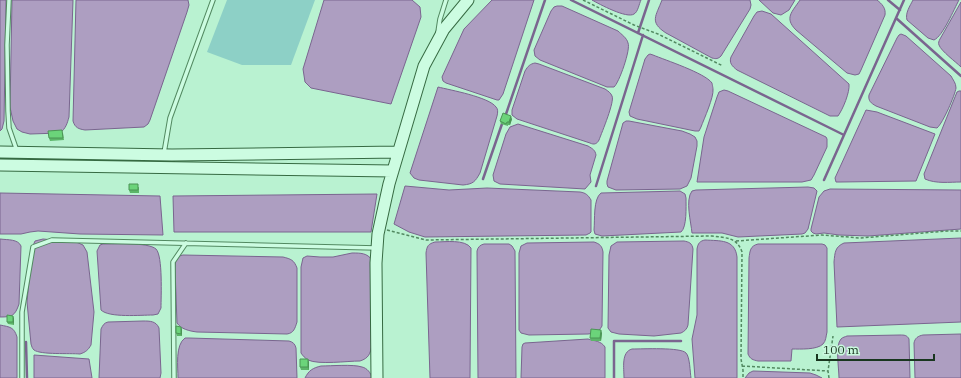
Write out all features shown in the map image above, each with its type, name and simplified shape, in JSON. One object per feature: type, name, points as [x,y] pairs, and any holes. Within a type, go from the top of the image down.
[{"type":"main road","points":[[377,378],[376,262],[380,228],[389,184],[424,66],[444,29],[468,0]]},
{"type":"main road","points":[[0,152],[163,155],[398,152]]},
{"type":"main road","points":[[0,165],[393,171]]},
{"type":"lane","points":[[9,0],[7,45],[9,128],[18,152]]},
{"type":"lane","points":[[163,155],[170,118],[213,0]]},
{"type":"lane","points":[[436,44],[440,19],[446,0]]},
{"type":"lane","points":[[22,378],[22,312],[33,247],[52,240],[377,248]]},
{"type":"lane","points":[[174,378],[173,262],[186,243]]},
{"type":"path","points":[[583,0],[723,66]]},
{"type":"path","points":[[380,228],[426,240],[712,236],[736,241],[822,235],[860,238],[961,231]]},
{"type":"path","points":[[736,241],[742,252],[741,359],[743,378]]},
{"type":"path","points":[[829,378],[828,371],[833,336]]},
{"type":"path","points":[[742,366],[828,371]]},
{"type":"shaded area","points":[[0,0],[6,1],[4,121],[0,131]]},
{"type":"shaded area","points":[[12,0],[73,0],[69,117],[66,126],[60,133],[30,134],[22,132],[17,129],[13,121],[10,107]]},
{"type":"shaded area","points":[[76,0],[188,0],[189,5],[187,12],[150,120],[144,127],[85,130],[78,128],[75,125],[73,121]]},
{"type":"shaded area","points":[[227,0],[315,0],[291,65],[242,65],[207,52]]},
{"type":"shaded area","points":[[324,0],[412,0],[420,7],[421,17],[391,104],[311,88],[305,82],[303,69]]},
{"type":"shaded area","points":[[492,0],[534,0],[503,94],[499,100],[446,83],[443,81],[442,77],[464,29]]},
{"type":"shaded area","points":[[592,0],[641,0],[636,12],[630,15],[613,10]]},
{"type":"shaded area","points":[[662,0],[750,0],[751,5],[721,56],[716,59],[666,33],[657,25],[655,18]]},
{"type":"shaded area","points":[[759,0],[795,0],[789,10],[781,15],[773,13]]},
{"type":"shaded area","points":[[800,0],[877,0],[882,5],[885,10],[885,15],[859,74],[855,75],[847,73],[792,26],[790,22],[790,15]]},
{"type":"shaded area","points":[[913,0],[959,0],[945,28],[934,40],[928,38],[907,20],[907,12]]},
{"type":"shaded area","points":[[961,2],[961,67],[940,47],[939,41]]},
{"type":"shaded area","points":[[557,6],[562,6],[618,31],[624,36],[628,43],[628,52],[619,79],[614,87],[607,87],[540,60],[535,56],[534,50],[551,11]]},
{"type":"shaded area","points":[[762,11],[771,14],[849,84],[846,100],[838,116],[830,116],[737,70],[732,66],[730,61],[731,57],[754,16],[757,12]]},
{"type":"shaded area","points":[[901,34],[906,36],[951,76],[955,83],[956,88],[951,102],[937,128],[930,127],[876,106],[869,100],[869,95],[897,38]]},
{"type":"shaded area","points":[[650,54],[702,75],[712,83],[712,97],[699,131],[637,119],[630,116],[629,112],[645,59]]},
{"type":"shaded area","points":[[535,63],[605,89],[611,94],[612,99],[610,110],[599,140],[596,143],[591,144],[517,119],[512,115],[512,110],[525,71],[529,66]]},
{"type":"shaded area","points":[[438,87],[469,94],[486,100],[496,107],[498,112],[480,173],[475,180],[469,184],[463,185],[419,180],[414,178],[410,173]]},
{"type":"shaded area","points":[[724,90],[826,137],[827,147],[811,180],[802,182],[697,182],[704,137],[719,92]]},
{"type":"shaded area","points":[[961,91],[961,182],[929,181],[925,179],[924,174],[957,92]]},
{"type":"shaded area","points":[[866,110],[877,112],[935,134],[916,181],[836,182],[835,178]]},
{"type":"shaded area","points":[[626,121],[682,131],[695,137],[697,146],[691,178],[687,186],[680,189],[616,190],[608,187],[607,181],[623,123]]},
{"type":"shaded area","points":[[518,124],[588,146],[594,150],[596,155],[590,175],[591,182],[585,189],[500,184],[494,181],[493,175],[506,134],[510,127]]},
{"type":"shaded area","points":[[405,186],[449,190],[487,188],[582,192],[587,194],[591,200],[591,232],[586,235],[425,237],[409,232],[394,224]]},
{"type":"shaded area","points":[[814,188],[817,191],[808,229],[805,233],[738,237],[722,233],[692,233],[689,200],[692,191]]},
{"type":"shaded area","points":[[830,189],[961,190],[961,229],[868,236],[813,233],[811,229],[819,197],[824,191]]},
{"type":"shaded area","points":[[680,191],[685,194],[686,198],[685,221],[681,232],[602,236],[595,234],[595,210],[598,196],[601,193]]},
{"type":"shaded area","points":[[0,193],[160,196],[163,235],[80,234],[38,231],[21,234],[0,234]]},
{"type":"shaded area","points":[[377,194],[371,232],[174,232],[173,196]]},
{"type":"shaded area","points":[[961,238],[961,322],[837,327],[834,262],[836,250],[839,246],[844,243]]},
{"type":"shaded area","points":[[0,239],[18,242],[21,246],[19,304],[16,311],[12,315],[4,317],[0,317]]},
{"type":"shaded area","points":[[43,239],[76,242],[83,245],[87,252],[94,312],[91,345],[87,351],[80,354],[43,353],[32,348],[27,302],[32,248],[35,241]]},
{"type":"shaded area","points":[[705,240],[726,242],[736,251],[737,378],[695,378],[692,339],[697,315],[697,249],[698,245]]},
{"type":"shaded area","points":[[684,241],[690,243],[693,249],[688,325],[686,330],[681,333],[654,336],[619,334],[611,332],[608,328],[609,255],[611,246],[617,242]]},
{"type":"shaded area","points":[[435,242],[460,242],[471,248],[470,378],[430,378],[426,253],[428,246]]},
{"type":"shaded area","points":[[594,242],[602,248],[603,252],[601,328],[596,332],[588,334],[529,335],[521,333],[519,330],[519,253],[521,246],[527,243]]},
{"type":"shaded area","points":[[139,244],[156,249],[160,260],[161,277],[161,308],[158,314],[126,316],[105,313],[101,310],[97,251],[100,245]]},
{"type":"shaded area","points":[[484,244],[509,244],[515,251],[516,378],[478,378],[477,251],[479,246]]},
{"type":"shaded area","points":[[758,244],[822,244],[827,248],[827,332],[825,340],[823,344],[817,347],[808,349],[792,349],[791,361],[758,361],[752,359],[748,354],[749,258],[752,247]]},
{"type":"shaded area","points":[[352,253],[364,254],[372,260],[372,345],[370,353],[367,357],[360,361],[326,363],[308,360],[301,353],[301,267],[303,258],[307,256],[333,257]]},
{"type":"shaded area","points":[[183,255],[283,257],[292,260],[297,268],[297,322],[294,330],[287,334],[197,332],[181,327],[177,323],[175,268],[176,258]]},
{"type":"shaded area","points":[[150,321],[159,328],[160,378],[99,378],[101,329],[103,325],[108,322]]},
{"type":"shaded area","points":[[0,325],[11,328],[17,337],[17,378],[0,378]]},
{"type":"shaded area","points":[[961,334],[961,378],[915,378],[914,343],[917,338],[923,335]]},
{"type":"shaded area","points":[[904,335],[909,339],[910,378],[839,378],[838,346],[842,338],[847,336]]},
{"type":"shaded area","points":[[185,338],[290,341],[294,343],[296,348],[297,378],[178,378],[178,351],[182,341]]},
{"type":"shaded area","points":[[588,339],[600,342],[605,347],[605,378],[521,378],[523,344]]},
{"type":"shaded area","points":[[632,349],[669,349],[683,351],[686,353],[688,358],[691,378],[624,378],[626,353]]},
{"type":"shaded area","points":[[34,355],[89,359],[92,378],[34,378]]},
{"type":"shaded area","points":[[321,366],[358,366],[366,368],[371,374],[372,378],[305,378],[312,370]]},
{"type":"shaded area","points":[[753,371],[810,373],[822,378],[745,378]]},
{"type":"building","points":[[503,113],[511,116],[509,122],[506,124],[500,121]]},
{"type":"building","points":[[62,130],[63,138],[49,138],[48,131]]},
{"type":"building","points":[[129,184],[138,184],[138,190],[129,190]]},
{"type":"building","points":[[7,315],[13,316],[13,322],[7,322]]},
{"type":"building","points":[[176,326],[181,327],[181,334],[176,333]]},
{"type":"building","points":[[591,329],[601,330],[600,338],[590,338]]},
{"type":"building","points":[[300,359],[308,359],[308,367],[300,367]]},
{"type":"waterway","points":[[505,117],[545,0]]},
{"type":"waterway","points":[[571,0],[844,135]]},
{"type":"waterway","points":[[638,33],[649,0]]},
{"type":"waterway","points":[[888,0],[900,10]]},
{"type":"waterway","points":[[824,180],[904,0]]},
{"type":"waterway","points":[[896,18],[961,76]]},
{"type":"waterway","points":[[596,186],[643,35]]},
{"type":"waterway","points":[[483,179],[503,121]]},
{"type":"waterway","points":[[614,378],[614,341],[681,341]]},
{"type":"waterway","points":[[26,342],[27,378]]}]
